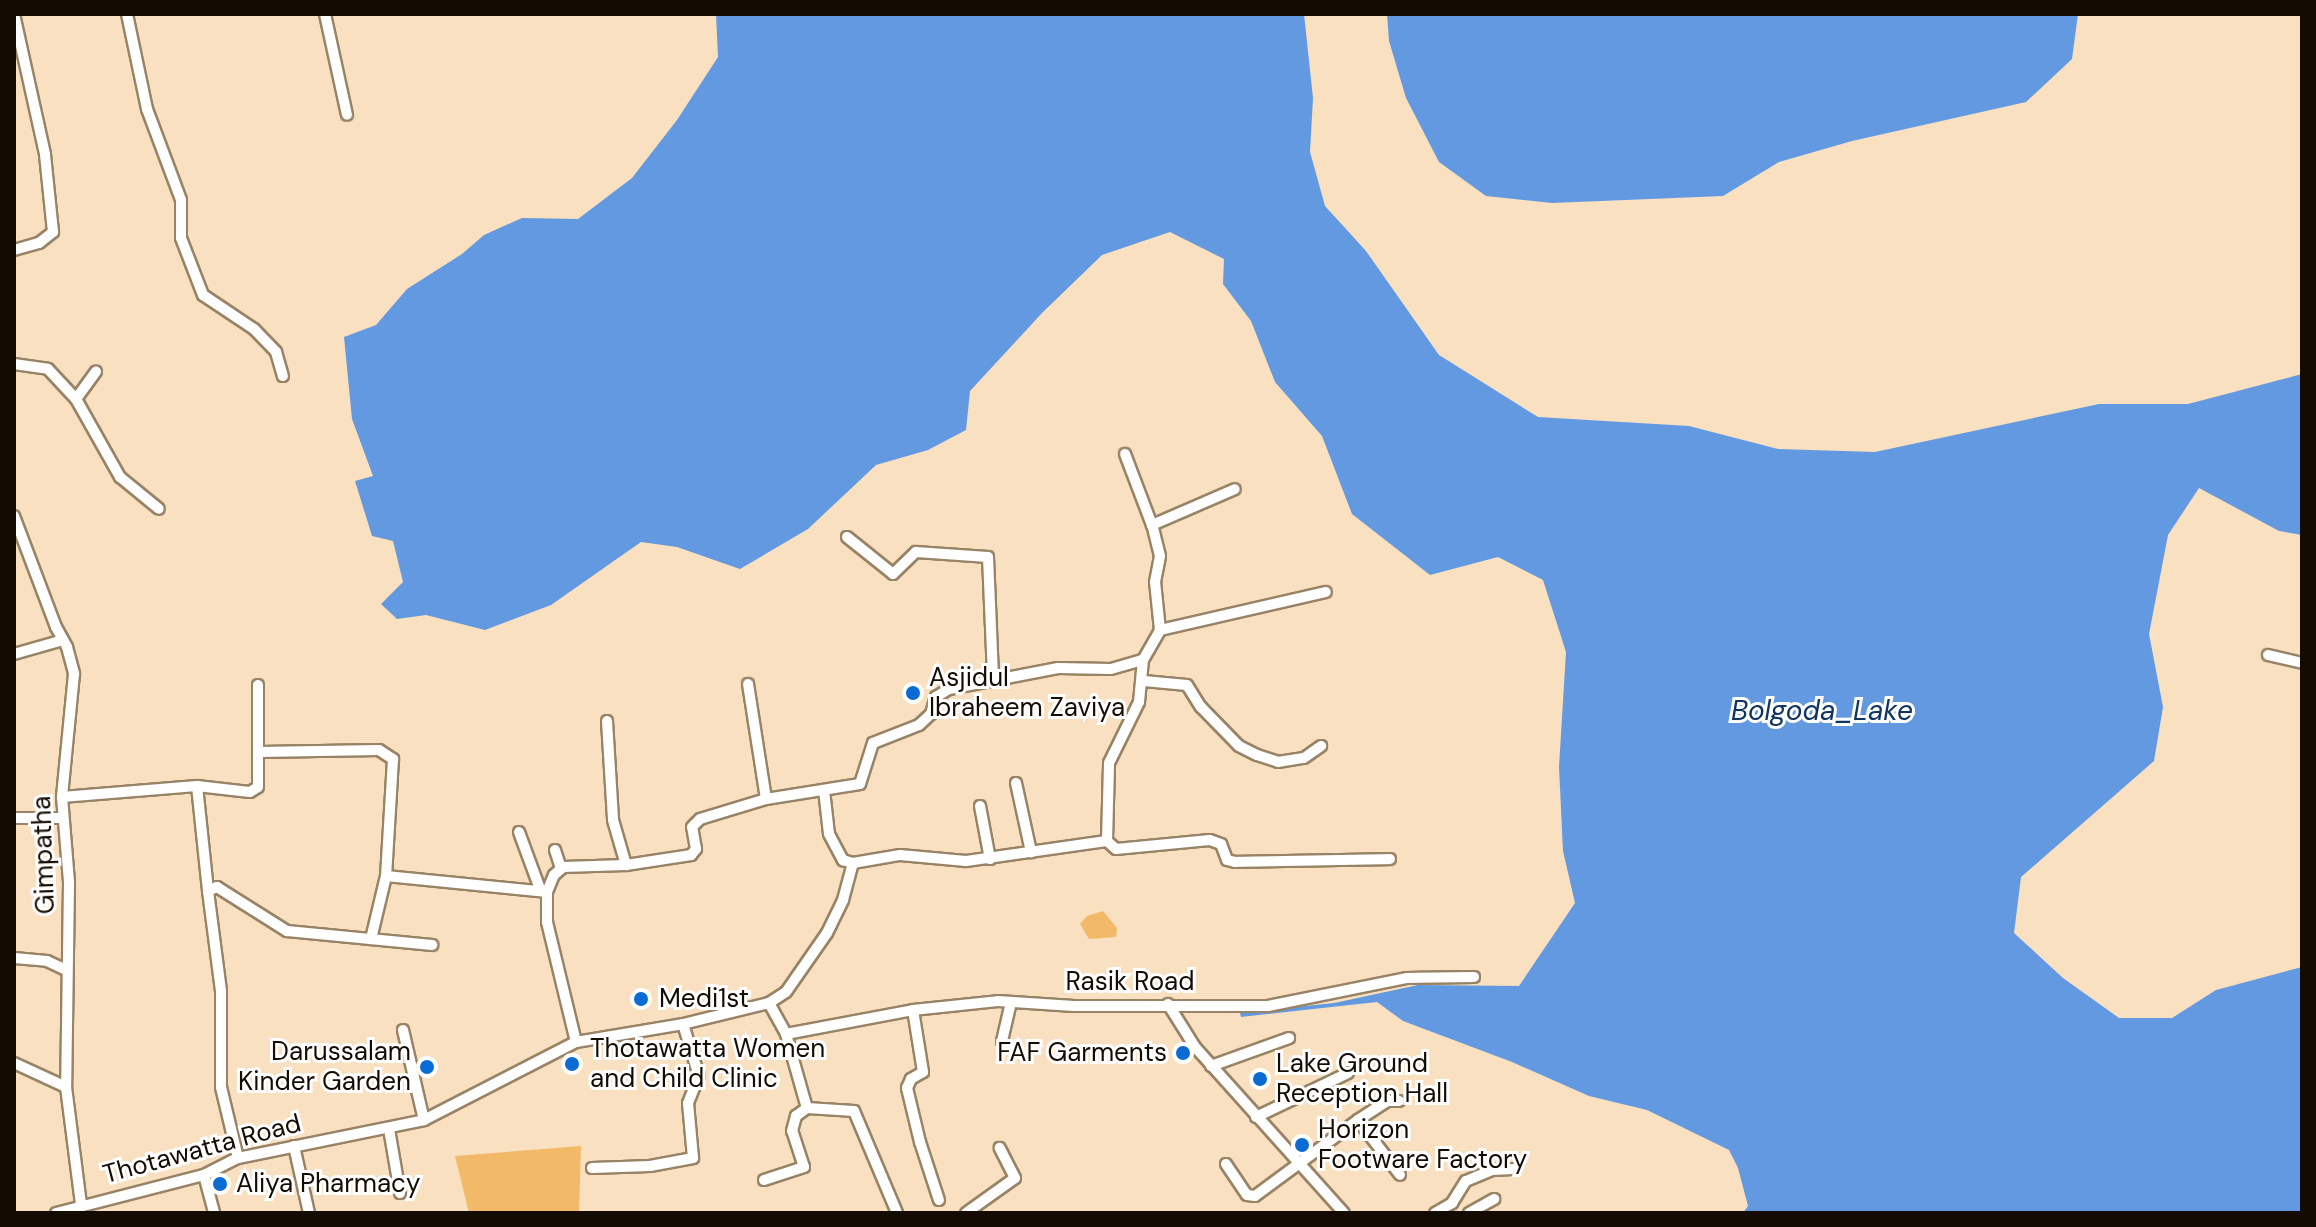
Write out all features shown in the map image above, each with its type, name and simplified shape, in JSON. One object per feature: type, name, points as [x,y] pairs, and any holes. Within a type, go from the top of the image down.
[{"type":"street","points":[[14,14],[45,154],[53,232],[39,243],[14,250]]},
{"type":"street","points":[[127,14],[147,109],[181,200],[181,238],[203,295],[254,329],[276,352],[283,376]]},
{"type":"street","points":[[325,14],[347,115]]},
{"type":"street","points":[[14,364],[48,369],[76,399],[120,477],[159,509]]},
{"type":"street","points":[[76,399],[96,371]]},
{"type":"street","points":[[1125,454],[1152,525],[1160,556],[1155,582],[1160,630],[1143,660],[1144,681],[1139,702],[1109,763],[1107,841],[1116,849],[1210,840],[1221,844],[1227,860],[1235,862],[1390,859]]},
{"type":"street","points":[[1152,525],[1235,489]]},
{"type":"street","name":"Gimpatha","points":[[14,516],[74,674],[62,818],[69,883],[66,1087],[81,1204]]},
{"type":"street","points":[[847,537],[893,574],[916,552],[982,554],[988,557],[993,678]]},
{"type":"street","points":[[1160,630],[1326,592]]},
{"type":"street","points":[[14,654],[63,640]]},
{"type":"street","points":[[2268,655],[2302,663]]},
{"type":"street","points":[[544,890],[561,869],[626,865],[691,855],[696,849],[692,827],[700,819],[766,799],[860,784],[873,743],[919,725],[931,714],[936,697],[949,689],[993,678],[1058,668],[1111,669],[1143,660]]},
{"type":"street","points":[[1144,681],[1187,685],[1201,707],[1239,746],[1257,755],[1278,762],[1304,758],[1321,746]]},
{"type":"street","points":[[748,684],[766,799]]},
{"type":"street","points":[[62,797],[197,786],[250,792],[258,787],[258,685]]},
{"type":"street","points":[[607,721],[613,820],[626,865]]},
{"type":"street","points":[[259,752],[386,753],[393,759],[386,876],[371,939]]},
{"type":"street","points":[[1016,783],[1031,852]]},
{"type":"street","points":[[197,786],[221,991],[221,1087],[238,1158]]},
{"type":"street","points":[[824,790],[829,834],[843,860],[853,863],[900,855],[966,861],[990,859],[1107,841]]},
{"type":"street","points":[[980,806],[990,859]]},
{"type":"street","points":[[14,818],[62,818]]},
{"type":"street","points":[[519,832],[544,890],[547,922],[576,1042]]},
{"type":"street","points":[[555,850],[561,869]]},
{"type":"street","points":[[807,1108],[786,1034],[769,1003],[786,992],[827,933],[843,900],[853,863]]},
{"type":"street","points":[[386,876],[428,878],[476,887],[544,890]]},
{"type":"street","points":[[208,891],[217,887],[287,931],[432,945]]},
{"type":"street","points":[[14,958],[47,961],[66,970]]},
{"type":"street","name":"Rasik Road","points":[[786,1034],[913,1010],[1011,1002],[1074,1006],[1285,1005],[1407,978],[1474,977]]},
{"type":"street","points":[[1002,1041],[1011,1002]]},
{"type":"street","name":"Thotawatta Road","points":[[56,1213],[81,1204],[204,1175],[238,1158],[424,1120],[576,1042],[683,1024],[769,1003]]},
{"type":"street","points":[[1168,1004],[1211,1066],[1344,1213]]},
{"type":"street","points":[[913,1010],[923,1072],[908,1082],[907,1088],[939,1200]]},
{"type":"street","points":[[592,1168],[650,1166],[693,1158],[688,1103],[699,1076],[683,1024]]},
{"type":"street","points":[[403,1030],[424,1120]]},
{"type":"street","points":[[1211,1066],[1289,1038]]},
{"type":"street","points":[[14,1063],[66,1087]]},
{"type":"street","points":[[1256,1117],[1348,1073]]},
{"type":"street","points":[[1226,1164],[1251,1198],[1358,1120],[1387,1101],[1399,1101]]},
{"type":"street","points":[[764,1180],[804,1167],[792,1131],[796,1116],[807,1108],[854,1111],[897,1213]]},
{"type":"street","points":[[1358,1120],[1400,1175]]},
{"type":"street","points":[[389,1129],[400,1193]]},
{"type":"street","points":[[294,1146],[309,1213]]},
{"type":"street","points":[[966,1213],[1015,1178],[1000,1148]]},
{"type":"street","points":[[1435,1213],[1452,1203],[1466,1181],[1492,1170],[1513,1169]]},
{"type":"street","points":[[204,1175],[214,1213]]},
{"type":"street","points":[[1469,1213],[1494,1199]]},
{"type":"shaded area","points":[[1103,911],[1117,928],[1116,937],[1089,939],[1080,924],[1087,916]]},
{"type":"shaded area","points":[[581,1146],[579,1213],[469,1213],[455,1156]]},
{"type":"water","name":"Bolgoda_Lake","points":[[716,14],[1304,14],[1313,98],[1310,152],[1325,206],[1366,251],[1439,355],[1538,417],[1689,426],[1778,449],[1875,452],[2099,404],[2188,404],[2302,374],[2302,535],[2279,531],[2199,488],[2168,535],[2149,634],[2163,707],[2154,761],[2021,877],[2014,933],[2063,978],[2119,1018],[2172,1018],[2216,990],[2302,967],[2302,1213],[1743,1213],[1748,1206],[1738,1168],[1729,1150],[1647,1110],[1589,1096],[1512,1062],[1403,1021],[1377,1002],[1241,1017],[1240,1013],[1334,1003],[1418,985],[1519,986],[1575,903],[1563,851],[1559,767],[1566,652],[1543,580],[1498,557],[1430,575],[1352,514],[1322,436],[1275,382],[1251,321],[1223,284],[1224,259],[1170,232],[1102,255],[1042,313],[970,391],[966,430],[928,450],[876,465],[808,529],[740,569],[677,547],[641,542],[551,605],[485,630],[426,615],[397,619],[381,604],[403,582],[393,541],[372,536],[355,481],[373,476],[352,419],[344,337],[376,325],[407,289],[462,254],[484,235],[522,218],[578,219],[632,178],[677,120],[718,57]]},
{"type":"water","points":[[1387,14],[2078,14],[2072,59],[2026,102],[1852,141],[1779,162],[1723,196],[1552,203],[1486,196],[1439,162],[1406,98],[1389,41]]},
{"type":"place","name":"Asjidul Ibraheem Zaviya","points":[[913,693]]},
{"type":"place","name":"Medi1st","points":[[641,999]]},
{"type":"place","name":"FAF Garments","points":[[1183,1053]]},
{"type":"place","name":"Thotawatta Women and Child Clinic","points":[[572,1064]]},
{"type":"place","name":"Darussalam Kinder Garden","points":[[427,1067]]},
{"type":"place","name":"Lake Ground Reception Hall","points":[[1260,1079]]},
{"type":"place","name":"Horizon Footware Factory","points":[[1302,1145]]},
{"type":"place","name":"Aliya Pharmacy","points":[[220,1184]]}]
